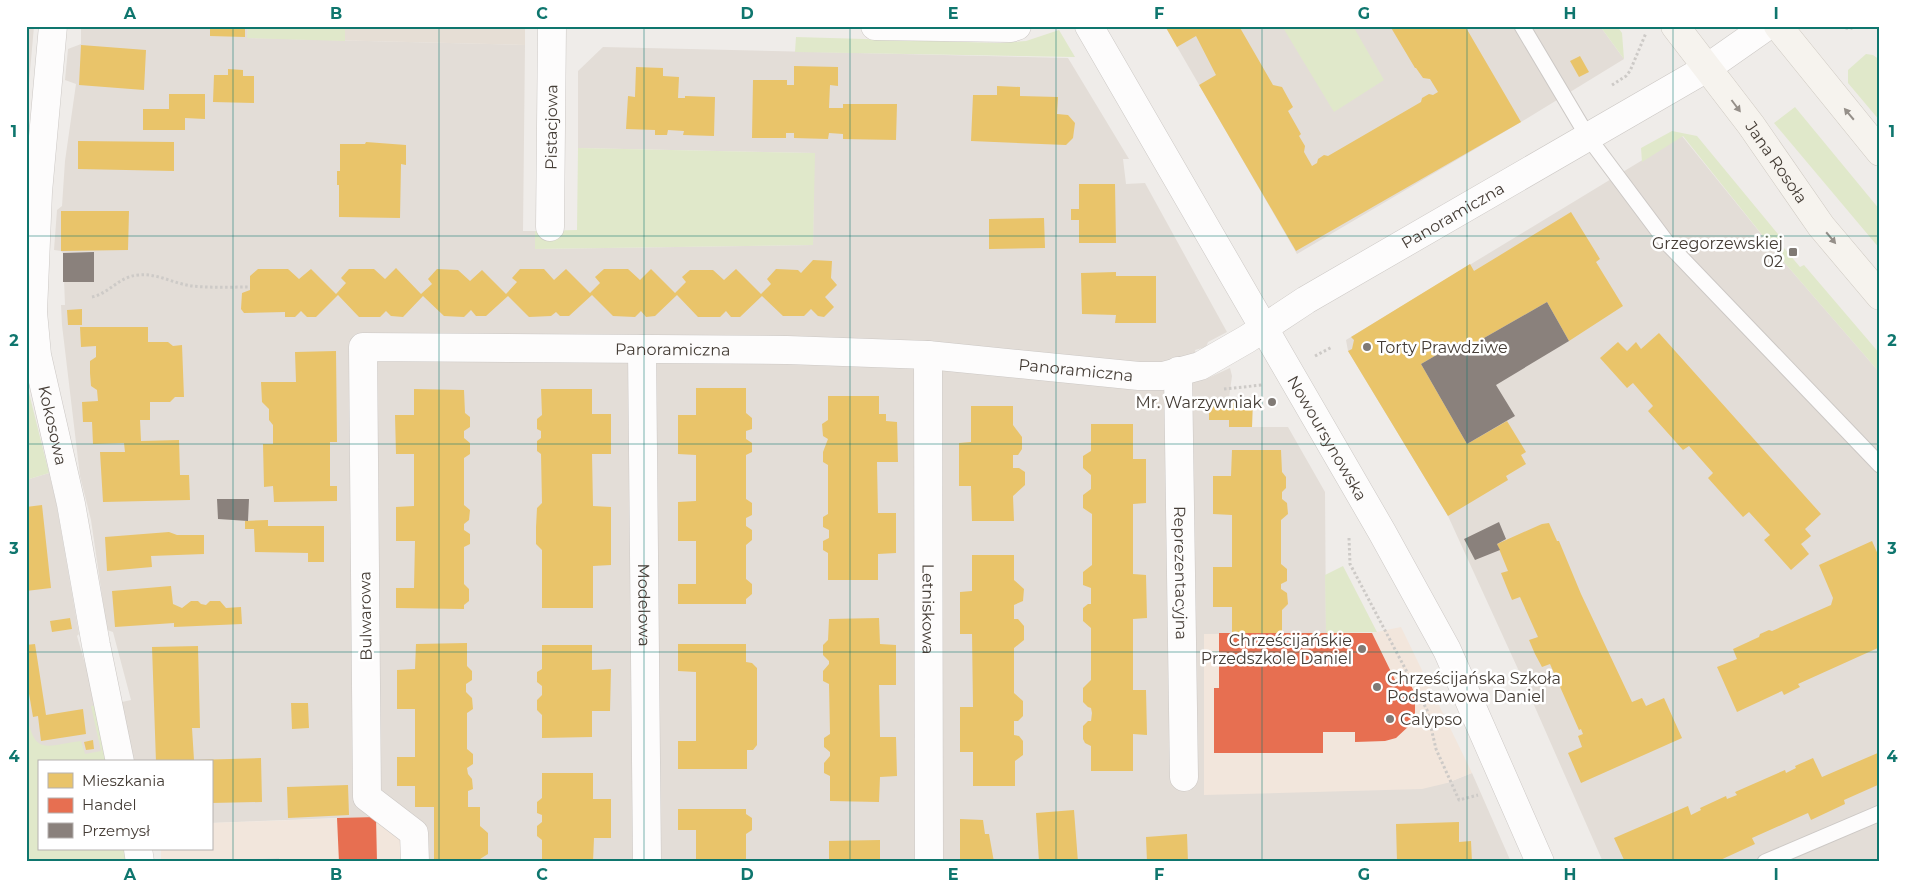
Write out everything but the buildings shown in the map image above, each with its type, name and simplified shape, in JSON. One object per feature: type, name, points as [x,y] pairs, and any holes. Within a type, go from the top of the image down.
[{"type":"main road","name":"Jana Rosoła","points":[[1675,26],[1751,125],[1821,226],[1880,296]]},
{"type":"main road","points":[[1778,26],[1880,152]]},
{"type":"street","name":"Kokosowa","points":[[53,26],[38,192],[33,312],[37,355],[72,504],[96,645],[120,760]]},
{"type":"street","name":"Pistacjowa","points":[[550,227],[552,26]]},
{"type":"street","points":[[875,26],[1010,28],[1017,26]]},
{"type":"street","name":"Nowoursynowska","points":[[1089,26],[1382,532],[1447,650],[1540,862]]},
{"type":"street","name":"Panoramiczna","points":[[363,347],[787,350],[928,354],[1139,376],[1163,376],[1200,366],[1264,328],[1306,300],[1707,68],[1767,26]]},
{"type":"street","name":"Bulwarowa","points":[[363,347],[367,797],[414,833],[415,862]]},
{"type":"street","name":"Modelowa","points":[[642,349],[647,862]]},
{"type":"street","name":"Letniskowa","points":[[928,354],[929,862]]},
{"type":"street","name":"Reprezentacyjna","points":[[1178,371],[1184,777]]},
{"type":"lane","points":[[1522,26],[1588,137],[1668,244],[1880,465]]},
{"type":"lane","points":[[1765,862],[1880,813]]},
{"type":"path","points":[[1611,86],[1630,71],[1642,40],[1650,26]]},
{"type":"path","points":[[1841,26],[1849,28],[1856,26]]},
{"type":"path","points":[[92,297],[106,291],[116,282],[141,274],[192,286],[250,287]]},
{"type":"path","points":[[1311,359],[1332,347]]},
{"type":"path","points":[[1230,388],[1270,384]]},
{"type":"shaded area","points":[[26,26],[34,26],[26,117]]},
{"type":"shaded area","points":[[81,26],[248,26],[247,38],[525,45],[523,231],[535,231],[536,249],[813,245],[814,153],[578,148],[578,71],[603,47],[1068,58],[1129,159],[1123,159],[1126,184],[1145,183],[1227,332],[1208,342],[1206,347],[1195,350],[1200,366],[1208,378],[1230,368],[1232,376],[1229,398],[1253,398],[1252,427],[1288,427],[1325,492],[1326,633],[1232,633],[1447,783],[1472,773],[1511,862],[406,862],[337,818],[212,823],[212,760],[134,760],[122,702],[131,700],[113,632],[107,630],[91,520],[80,476],[62,325],[61,305],[65,305],[63,253],[54,250],[57,210],[62,206],[65,161],[76,84],[65,80],[68,49],[81,44]]},
{"type":"shaded area","points":[[248,26],[525,26],[525,45],[247,38]]},
{"type":"shaded area","points":[[1165,26],[1600,26],[1624,59],[1297,254]]},
{"type":"shaded area","points":[[1682,136],[1783,261],[1880,373],[1880,862],[1603,862],[1448,516],[1348,351],[1346,340]]},
{"type":"shaded area","points":[[49,473],[56,502],[79,634],[77,636],[97,705],[103,760],[38,760],[38,850],[110,862],[26,862],[26,480]]},
{"type":"shaded area","points":[[1401,627],[1472,773],[1447,783],[1422,789],[1204,795],[1204,634],[1372,633]]},
{"type":"shaded area","points":[[376,817],[405,841],[406,862],[280,862],[279,858],[161,862],[161,850],[212,850],[212,823]]},
{"type":"shaded area","points":[[279,858],[280,862],[161,862]]},
{"type":"green space","points":[[248,26],[345,26],[345,41],[247,38]]},
{"type":"green space","points":[[1282,26],[1353,26],[1384,80],[1334,112]]},
{"type":"green space","points":[[1600,26],[1617,26],[1622,33],[1624,59]]},
{"type":"green space","points":[[1059,30],[1075,57],[795,52],[796,37],[1000,43],[1026,41]]},
{"type":"green space","points":[[1866,54],[1873,55],[1880,60],[1880,121],[1848,83],[1848,70]]},
{"type":"green space","points":[[1795,107],[1880,210],[1880,249],[1774,123]]},
{"type":"green space","points":[[1672,131],[1697,136],[1782,239],[1779,242],[1800,267],[1804,265],[1880,354],[1880,373],[1783,261],[1683,136],[1642,162],[1641,148]]},
{"type":"green space","points":[[578,148],[815,153],[813,245],[535,249],[535,231],[577,230]]},
{"type":"green space","points":[[26,381],[49,473],[26,480]]},
{"type":"green space","points":[[1343,566],[1377,632],[1326,633],[1325,575]]},
{"type":"green space","points":[[97,705],[110,760],[38,760],[38,850],[126,850],[127,859],[110,862],[26,862],[26,712],[29,726],[37,742],[49,746],[81,741],[85,754],[101,751],[91,706]]},
{"type":"place","name":"Grzegorzewskiej 02","points":[[1793,252]]},
{"type":"place","name":"Torty Prawdziwe","points":[[1367,347]]},
{"type":"place","name":"Mr. Warzywniak","points":[[1272,402]]},
{"type":"place","name":"Chrześcijańskie Przedszkole Daniel","points":[[1362,649]]},
{"type":"place","name":"Chrześcijańska Szkoła Podstawowa Daniel","points":[[1377,687]]},
{"type":"place","name":"Calypso","points":[[1390,719]]}]
